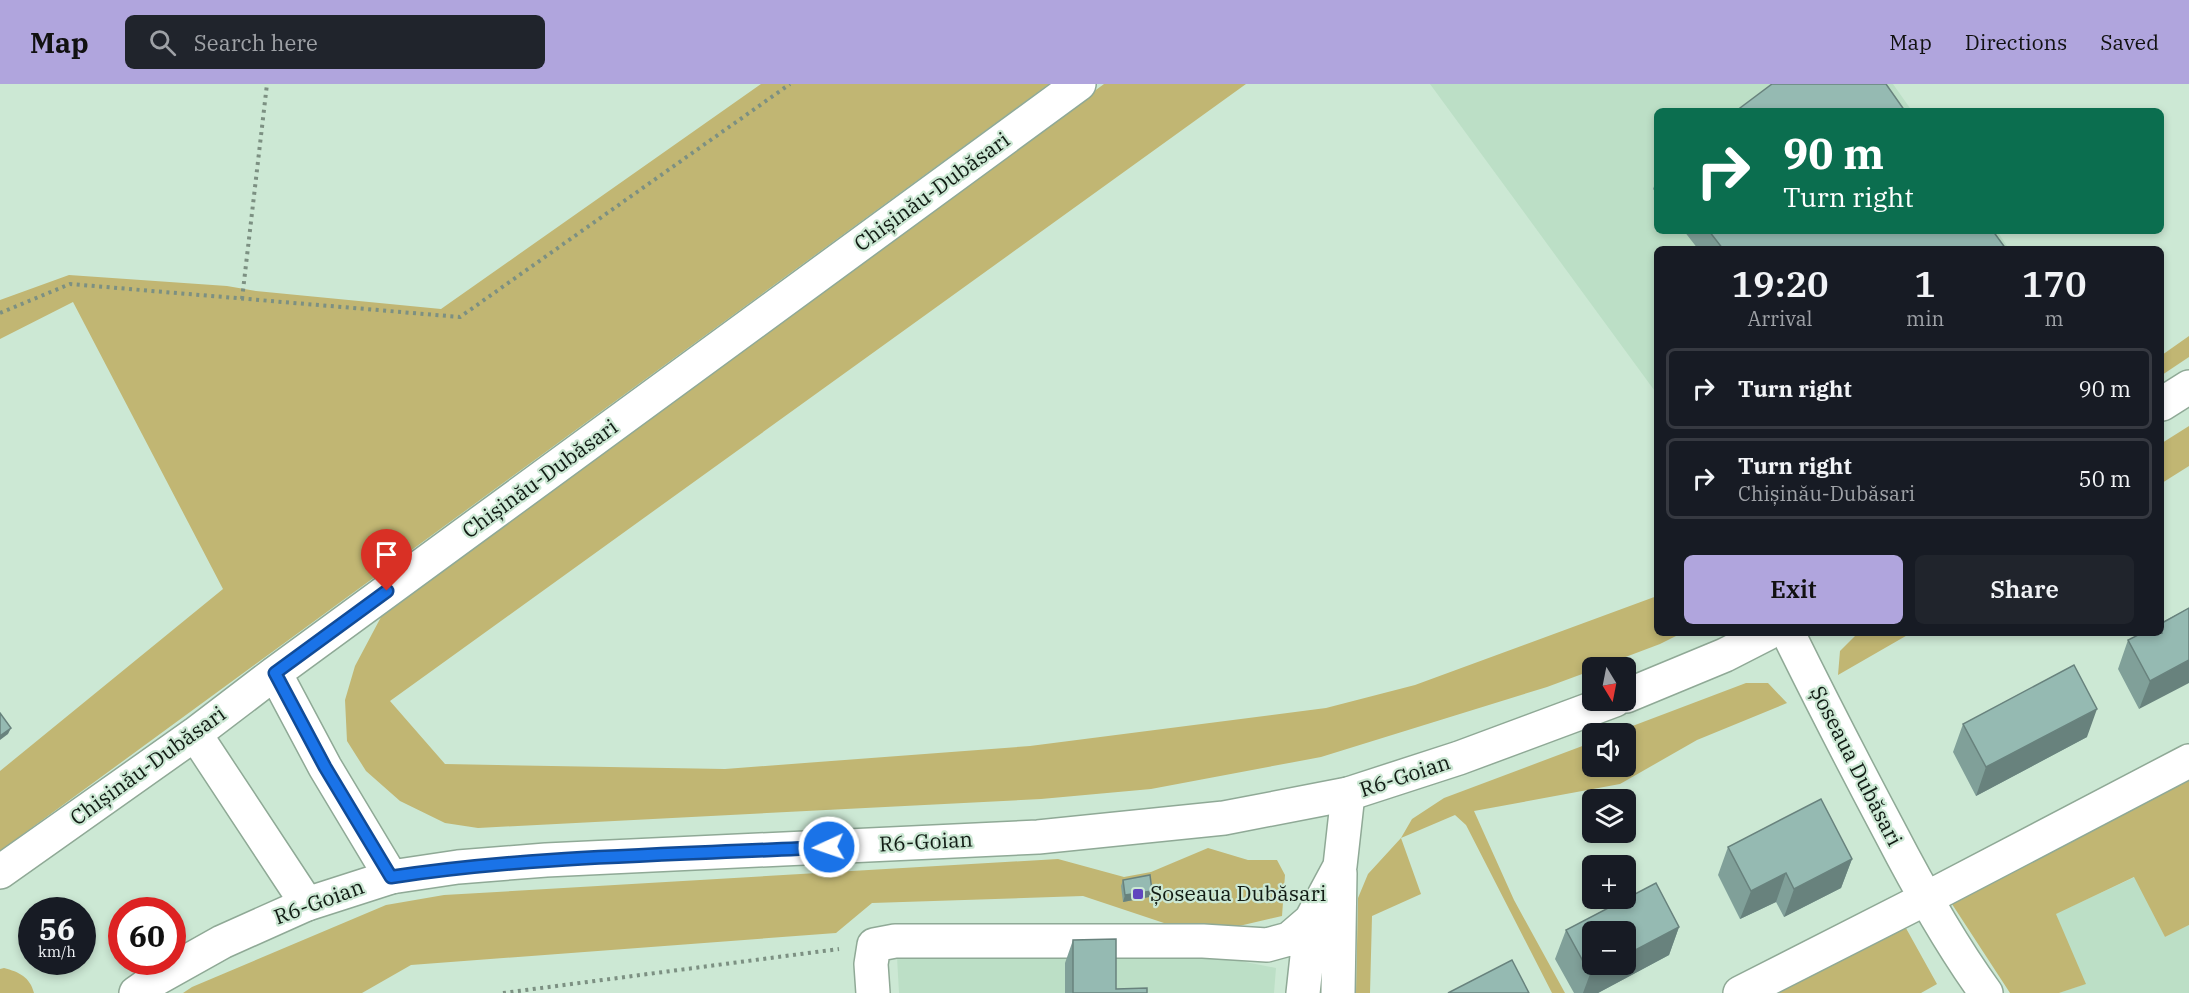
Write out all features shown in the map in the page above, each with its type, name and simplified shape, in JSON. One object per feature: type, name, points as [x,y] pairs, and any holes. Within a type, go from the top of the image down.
[{"type":"main road","name":"Chișinău-Dubăsari","points":[[0,872],[195,734],[1079,84]]},
{"type":"main road","points":[[2164,403],[2189,387]]},
{"type":"main road","points":[[1636,692],[1762,636]]},
{"type":"main road","name":"Șoseaua Dubăsari","points":[[1790,636],[1925,899],[1964,964],[1986,993]]},
{"type":"main road","points":[[275,673],[325,767],[391,877]]},
{"type":"main road","name":"R6-Goian","points":[[136,993],[156,979],[222,942],[307,904],[391,877],[458,867],[546,860],[1015,838],[1224,818],[1348,794],[1459,758],[1591,711]]},
{"type":"main road","points":[[195,734],[307,904]]},
{"type":"main road","points":[[1740,993],[2189,761]]},
{"type":"main road","points":[[1338,993],[1340,866],[1348,794]]},
{"type":"main road","points":[[873,993],[871,964],[874,945],[895,941],[1203,941],[1267,945],[1289,939],[1311,920],[1340,866]]},
{"type":"main road","points":[[1303,993],[1311,920]]},
{"type":"path","points":[[242,299],[267,84]]},
{"type":"path","points":[[0,313],[70,284],[460,317],[790,84]]},
{"type":"path","points":[[503,993],[874,945]]},
{"type":"shaded area","points":[[761,84],[1049,84],[0,851],[0,771],[223,589],[73,302],[0,339],[0,300],[69,275],[227,286],[256,291],[441,309]]},
{"type":"shaded area","points":[[1104,84],[1246,84],[390,701],[445,764],[725,769],[1030,746],[1326,708],[1415,685],[1654,597],[1654,636],[1676,636],[1626,657],[1582,657],[1582,674],[1321,757],[1151,789],[1041,799],[478,828],[445,823],[400,801],[366,771],[347,741],[345,700],[355,666],[381,617]]},
{"type":"shaded area","points":[[1430,84],[1893,84],[1910,108],[1654,108],[1654,234],[1999,234],[2007,246],[1654,246],[1654,390]]},
{"type":"shaded area","points":[[2189,336],[2189,357],[2164,374],[2164,354]]},
{"type":"shaded area","points":[[2189,426],[2189,466],[2164,482],[2164,442]]},
{"type":"shaded area","points":[[1855,636],[1906,636],[1838,675],[1840,651]]},
{"type":"shaded area","points":[[1746,683],[1768,683],[1787,703],[1697,740],[1636,775],[1636,725]]},
{"type":"shaded area","points":[[1582,746],[1582,777],[1632,777],[1620,784],[1582,789],[1582,791],[1474,811],[1514,900],[1565,993],[1552,993],[1466,825],[1455,815],[1401,838],[1412,819],[1444,798]]},
{"type":"shaded area","points":[[2189,774],[2189,925],[2165,937],[2134,877],[2056,914],[2086,984],[2059,993],[2010,993],[1950,901]]},
{"type":"shaded area","points":[[1401,838],[1421,894],[1372,916],[1370,993],[1356,993],[1358,898],[1368,874]]},
{"type":"shaded area","points":[[1208,848],[1248,860],[1277,860],[1285,875],[1282,916],[1222,930],[1170,925],[1083,896],[872,903],[836,933],[411,965],[362,993],[183,993],[192,987],[386,905],[444,895],[1058,859],[1124,877],[1151,872]]},
{"type":"shaded area","points":[[2135,877],[2165,937],[2189,925],[2189,993],[2059,993],[2085,984],[2055,914]]},
{"type":"shaded area","points":[[1902,921],[1937,984],[1921,993],[1769,993]]},
{"type":"shaded area","points":[[1205,954],[1276,968],[1274,993],[899,993],[897,957]]},
{"type":"shaded area","points":[[0,969],[14,971],[23,976],[30,983],[34,993],[0,993]]},
{"type":"building","points":[[1772,84],[1886,84],[1903,108],[1740,108]]},
{"type":"building","points":[[1711,234],[1995,234],[2004,246],[1721,246]]},
{"type":"building","points":[[2189,608],[2189,660],[2150,681],[2128,640],[2136,636],[2164,636],[2164,622]]},
{"type":"building","points":[[2074,665],[2097,709],[1986,767],[1963,724]]},
{"type":"building","points":[[0,713],[11,728],[0,736]]},
{"type":"building","points":[[1821,799],[1852,859],[1794,889],[1786,873],[1751,891],[1728,847]]},
{"type":"building","points":[[1150,875],[1152,891],[1125,895],[1123,880]]},
{"type":"building","points":[[1656,883],[1679,927],[1636,950],[1636,921],[1583,921],[1606,909],[1636,909],[1636,893]]},
{"type":"building","points":[[1582,922],[1582,959],[1566,930]]},
{"type":"building","points":[[1116,939],[1116,989],[1147,988],[1147,993],[1073,993],[1073,940]]},
{"type":"building","points":[[1512,960],[1529,993],[1448,993]]},
{"type":"place","name":"Șoseaua Dubăsari","points":[[1138,894]]},
{"type":"route","points":[[387,591],[275,673],[325,767],[391,877],[458,867],[546,860],[829,847]]}]
